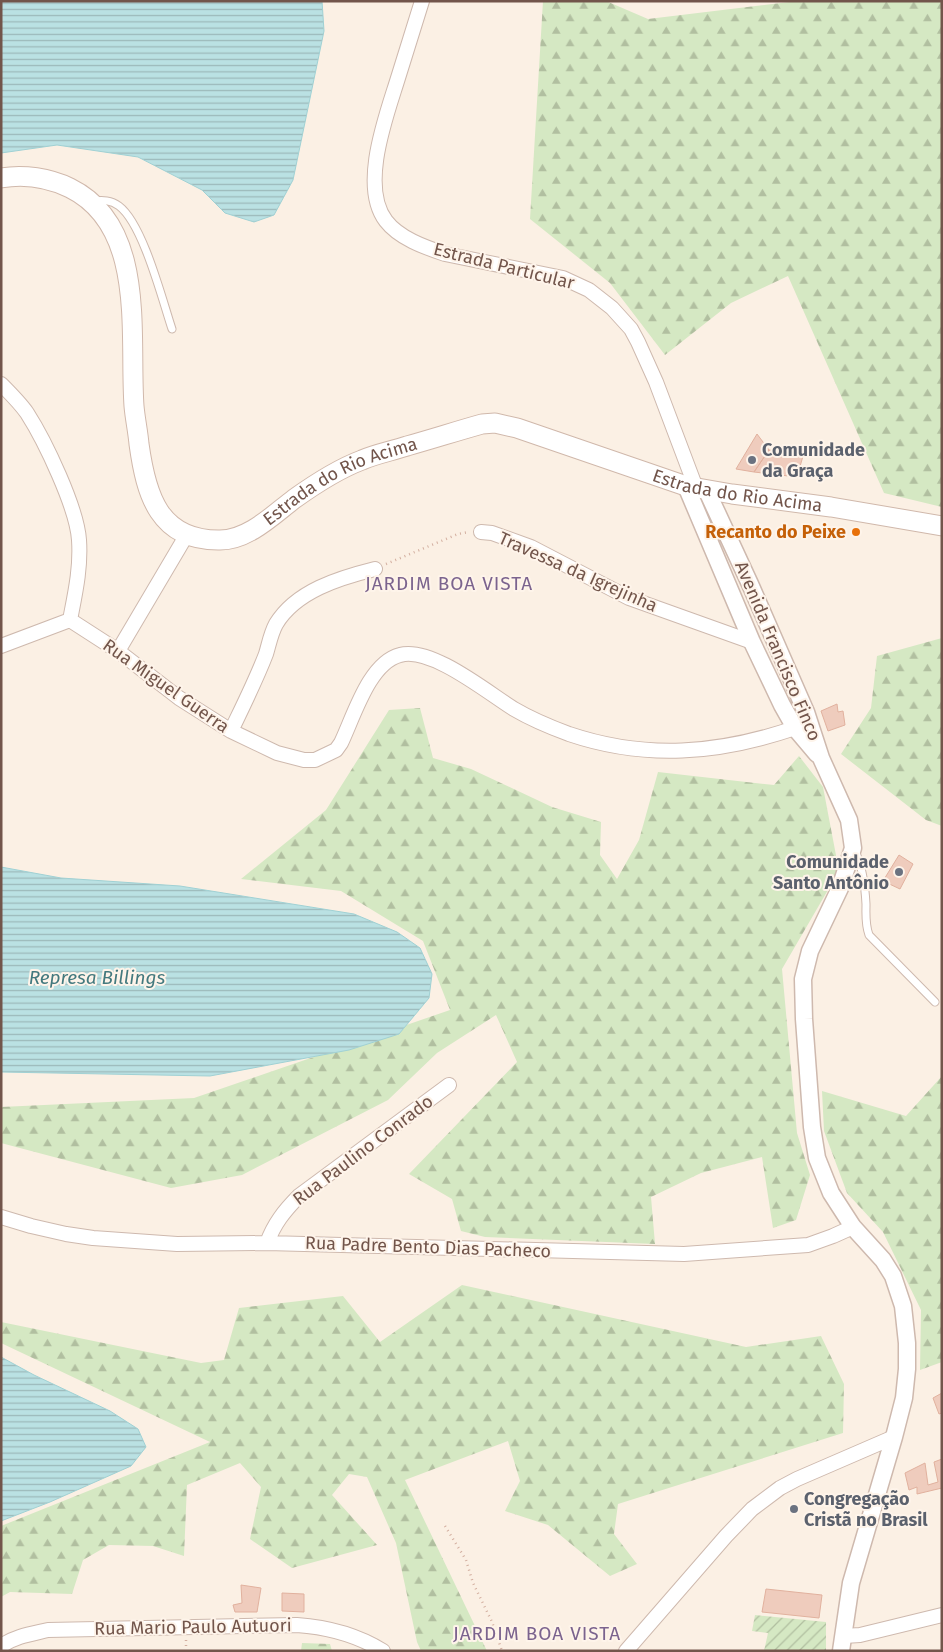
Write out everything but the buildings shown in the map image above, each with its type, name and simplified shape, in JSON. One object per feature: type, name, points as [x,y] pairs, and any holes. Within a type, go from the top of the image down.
[{"type":"main road","points":[[1,178],[38,178],[65,186],[92,201],[109,224],[121,249],[132,304],[134,405],[145,478],[153,500],[164,519],[186,536]]},
{"type":"main road","name":"Estrada do Rio Acima","points":[[186,536],[221,540],[236,536],[255,528],[303,493],[337,472],[362,460],[482,424],[495,423],[517,428],[697,488],[832,507],[942,526]]},
{"type":"street","name":"Estrada Particular","points":[[422,1],[378,143],[374,182],[376,197],[384,220],[393,229],[420,244],[445,254],[563,278],[589,290],[612,308]]},
{"type":"street","name":"Avenida Francisco Finco","points":[[612,308],[631,329],[656,382],[697,488],[752,642],[795,728],[821,758]]},
{"type":"street","points":[[1,384],[27,414],[42,440],[64,489],[78,529],[79,542],[79,570],[70,620],[1,646]]},
{"type":"street","name":"Avenida Francisco Finco","points":[[697,488],[750,584],[806,712],[821,758],[849,820],[853,848],[840,888],[810,951],[803,980],[812,1127],[817,1158],[831,1194],[854,1226],[883,1260],[893,1276],[903,1306],[907,1343],[907,1369],[904,1398],[894,1437],[851,1583],[846,1607],[845,1646]]},
{"type":"street","name":"Travessa da Igrejinha","points":[[480,532],[492,533],[531,547],[629,598],[752,642]]},
{"type":"street","points":[[118,651],[186,536]]},
{"type":"street","points":[[231,731],[266,654],[275,626],[283,615],[297,602],[322,586],[374,568]]},
{"type":"street","name":"Rua Miguel Guerra","points":[[70,620],[118,651],[179,698],[231,731],[277,753],[304,760],[315,760],[336,750],[370,680],[379,667],[400,655],[409,654],[428,658],[452,669],[515,709],[533,718],[568,733],[614,747],[651,751],[702,749],[735,745],[795,728]]},
{"type":"street","points":[[795,728],[803,720],[806,712]]},
{"type":"street","name":"Rua Paulino Conrado","points":[[266,1243],[273,1227],[283,1212],[299,1196],[449,1085]]},
{"type":"street","name":"Rua Padre Bento Dias Pacheco","points":[[1,1217],[31,1226],[93,1238],[177,1244],[266,1243],[684,1254],[808,1246],[854,1226]]},
{"type":"street","points":[[626,1651],[726,1536],[752,1509],[780,1488],[797,1479],[894,1437]]},
{"type":"street","points":[[845,1646],[860,1634],[942,1615]]},
{"type":"street","name":"Rua Mario Paulo Autuori","points":[[1,1646],[21,1635],[48,1630],[297,1625],[319,1626],[383,1651]]},
{"type":"lane","points":[[92,201],[103,200],[113,203],[121,208],[127,216],[143,242],[172,329]]},
{"type":"lane","points":[[853,848],[860,861],[864,879],[866,922],[869,935],[936,1002]]},
{"type":"path","name":"Travessa da Igrejinha","points":[[374,568],[458,534],[480,532]]},
{"type":"path","points":[[445,1526],[466,1560],[473,1583],[492,1622],[502,1651]]},
{"type":"green space","points":[[543,1],[606,1],[648,19],[798,1],[942,1],[942,507],[884,493],[788,276],[731,303],[665,355],[610,283],[530,219]]},
{"type":"green space","points":[[942,638],[942,826],[926,820],[841,754],[871,708],[877,656]]},
{"type":"green space","points":[[420,708],[433,758],[471,769],[552,807],[601,822],[600,855],[617,879],[639,840],[658,772],[774,785],[799,756],[823,787],[839,871],[782,969],[797,1133],[810,1175],[796,1220],[773,1228],[762,1157],[701,1173],[651,1197],[655,1244],[485,1237],[461,1231],[452,1199],[409,1174],[517,1062],[496,1015],[437,1053],[388,1100],[242,1175],[171,1188],[1,1143],[1,1107],[194,1098],[450,1010],[423,941],[341,891],[241,879],[326,810],[389,710]]},
{"type":"green space","points":[[942,1076],[942,1362],[920,1370],[921,1310],[883,1232],[847,1193],[824,1131],[822,1091],[906,1116]]},
{"type":"green space","points":[[462,1285],[746,1347],[821,1336],[844,1384],[843,1433],[618,1504],[614,1534],[637,1564],[610,1576],[548,1525],[505,1511],[520,1481],[508,1441],[405,1480],[487,1651],[421,1651],[417,1642],[396,1543],[367,1477],[349,1474],[332,1495],[377,1545],[292,1568],[250,1539],[261,1487],[240,1463],[187,1485],[184,1556],[153,1546],[109,1545],[83,1560],[72,1594],[10,1592],[1,1597],[1,1526],[210,1442],[1,1343],[1,1322],[201,1363],[224,1360],[239,1308],[343,1296],[380,1342]]},
{"type":"green space","points":[[755,1615],[826,1622],[826,1651],[764,1651],[768,1633],[752,1631]]},
{"type":"green space","points":[[302,1643],[330,1644],[332,1651],[301,1651]]},
{"type":"water","points":[[1,1],[322,1],[324,31],[293,180],[274,215],[254,222],[225,213],[202,190],[138,157],[57,145],[1,153]]},
{"type":"water","name":"Represa Billings","points":[[1,867],[61,878],[180,886],[354,914],[397,932],[420,948],[432,974],[429,998],[399,1034],[349,1050],[210,1076],[1,1072]]},
{"type":"water","points":[[1,1357],[110,1411],[138,1429],[146,1447],[131,1466],[50,1502],[1,1521]]},
{"type":"place","name":"Comunidade da Graça","points":[[752,460]]},
{"type":"place","name":"Recanto do Peixe","points":[[856,532]]},
{"type":"place","name":"Comunidade Santo Antônio","points":[[899,872]]},
{"type":"place","name":"Congregação Cristã no Brasil","points":[[794,1509]]},
{"type":"district","name":"JARDIM BOA VISTA","points":[[449,583]]},
{"type":"district","name":"JARDIM BOA VISTA","points":[[537,1633]]}]
